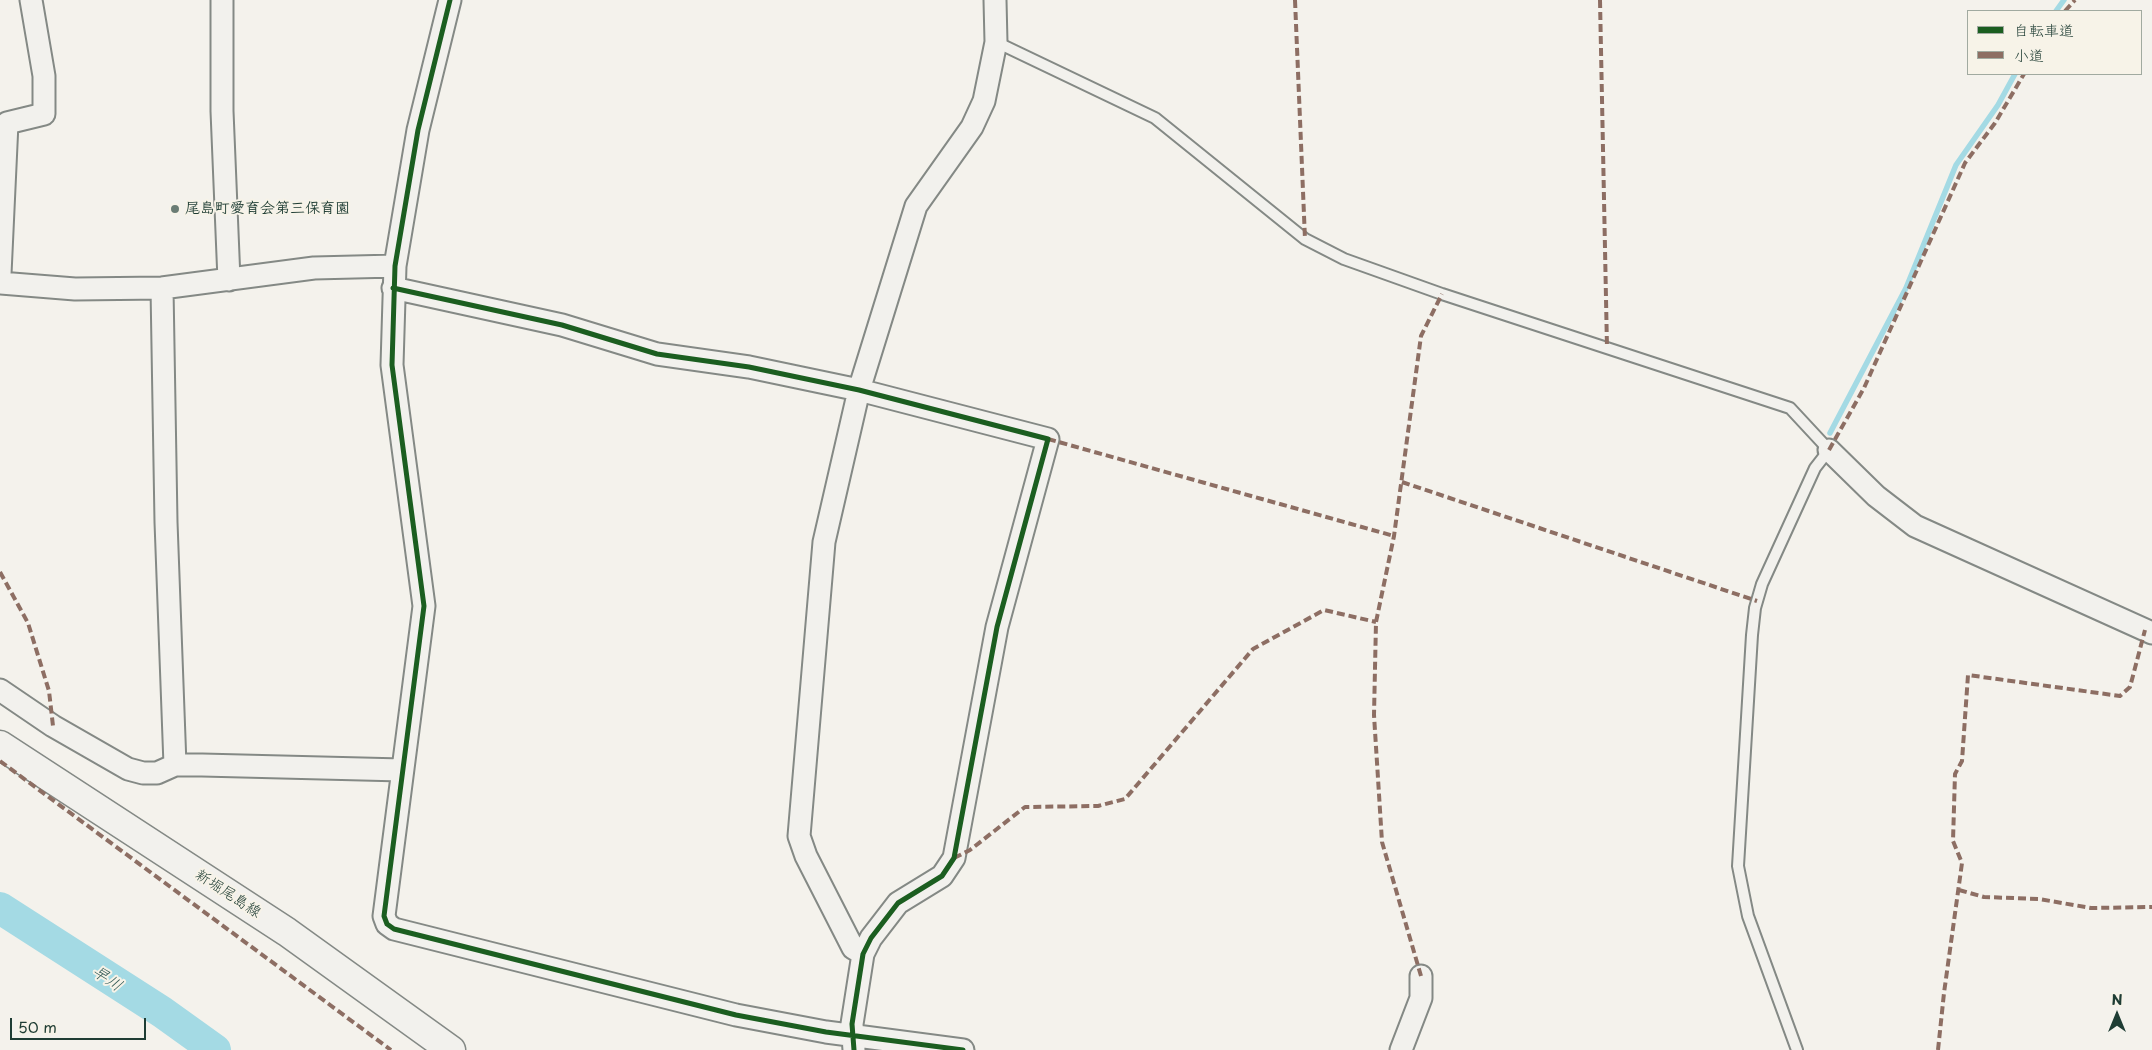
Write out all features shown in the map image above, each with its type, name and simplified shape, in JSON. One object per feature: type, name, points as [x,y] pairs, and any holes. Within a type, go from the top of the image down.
[{"type":"main road","name":"新堀尾島線","points":[[0,745],[287,932],[451,1050]]},
{"type":"street","points":[[0,274],[7,123],[44,114],[44,76],[31,0]]},
{"type":"street","points":[[222,0],[222,111],[229,280]]},
{"type":"street","points":[[450,0],[418,130],[393,288],[392,365],[424,606],[384,916],[387,924],[394,929],[736,1015],[826,1032],[854,1042],[963,1050]]},
{"type":"street","points":[[863,954],[853,948],[806,856],[798,836],[824,542],[859,390],[916,206],[972,127],[984,101],[996,42],[994,0]]},
{"type":"street","points":[[0,283],[75,289],[162,288],[314,268],[395,266]]},
{"type":"street","points":[[162,288],[166,522],[175,765]]},
{"type":"street","points":[[393,288],[562,325],[657,354],[749,367],[859,390],[1048,439],[997,626],[954,858],[942,876],[898,903],[871,938],[863,954],[858,972],[852,1024],[854,1042]]},
{"type":"street","points":[[1830,450],[1876,496],[1915,526],[2152,633]]},
{"type":"street","points":[[0,690],[52,726],[128,769],[143,773],[157,773],[175,765],[402,770]]},
{"type":"street","points":[[1401,1050],[1421,998],[1422,976]]},
{"type":"lane","points":[[996,42],[1155,118],[1305,239],[1344,259],[1442,294],[1790,408],[1830,450],[1814,468],[1762,584],[1755,608],[1739,847],[1738,866],[1748,916],[1797,1050]]},
{"type":"waterway","points":[[2057,10],[2064,0]]},
{"type":"waterway","points":[[1830,433],[1906,288],[1956,165],[1998,105],[2014,75]]},
{"type":"waterway","name":"早川","points":[[0,908],[162,1012],[215,1050]]},
{"type":"marked path","points":[[1295,0],[1305,239]]},
{"type":"marked path","points":[[1600,0],[1607,348]]},
{"type":"marked path","points":[[2066,10],[2075,0]]},
{"type":"marked path","points":[[1829,450],[1864,388],[1965,163],[1995,123],[2023,75]]},
{"type":"marked path","points":[[1421,976],[1382,842],[1374,715],[1376,622],[1394,536],[1421,336],[1442,294]]},
{"type":"marked path","points":[[1048,439],[1394,536]]},
{"type":"marked path","points":[[1402,482],[1757,601]]},
{"type":"marked path","points":[[0,572],[28,623],[49,691],[53,726]]},
{"type":"marked path","points":[[954,858],[970,850],[1025,807],[1098,806],[1125,799],[1253,649],[1324,610],[1376,622]]},
{"type":"marked path","points":[[1938,1050],[1962,863],[1953,841],[1955,774],[1962,761],[1968,675],[2120,696],[2130,687],[2145,630]]},
{"type":"marked path","points":[[0,761],[391,1050]]},
{"type":"marked path","points":[[1959,890],[1984,897],[2039,899],[2091,908],[2152,907]]},
{"type":"cycle path","points":[[450,0],[418,130],[395,266],[392,365],[424,606],[384,916],[387,924],[394,929],[736,1015],[826,1032],[963,1050]]},
{"type":"cycle path","points":[[393,288],[562,325],[657,354],[749,367],[859,390],[1048,439],[997,627],[954,858],[942,876],[898,903],[871,938],[863,954],[852,1024],[854,1050]]},
{"type":"place","name":"尾島町愛育会第三保育園","points":[[175,209]]}]
